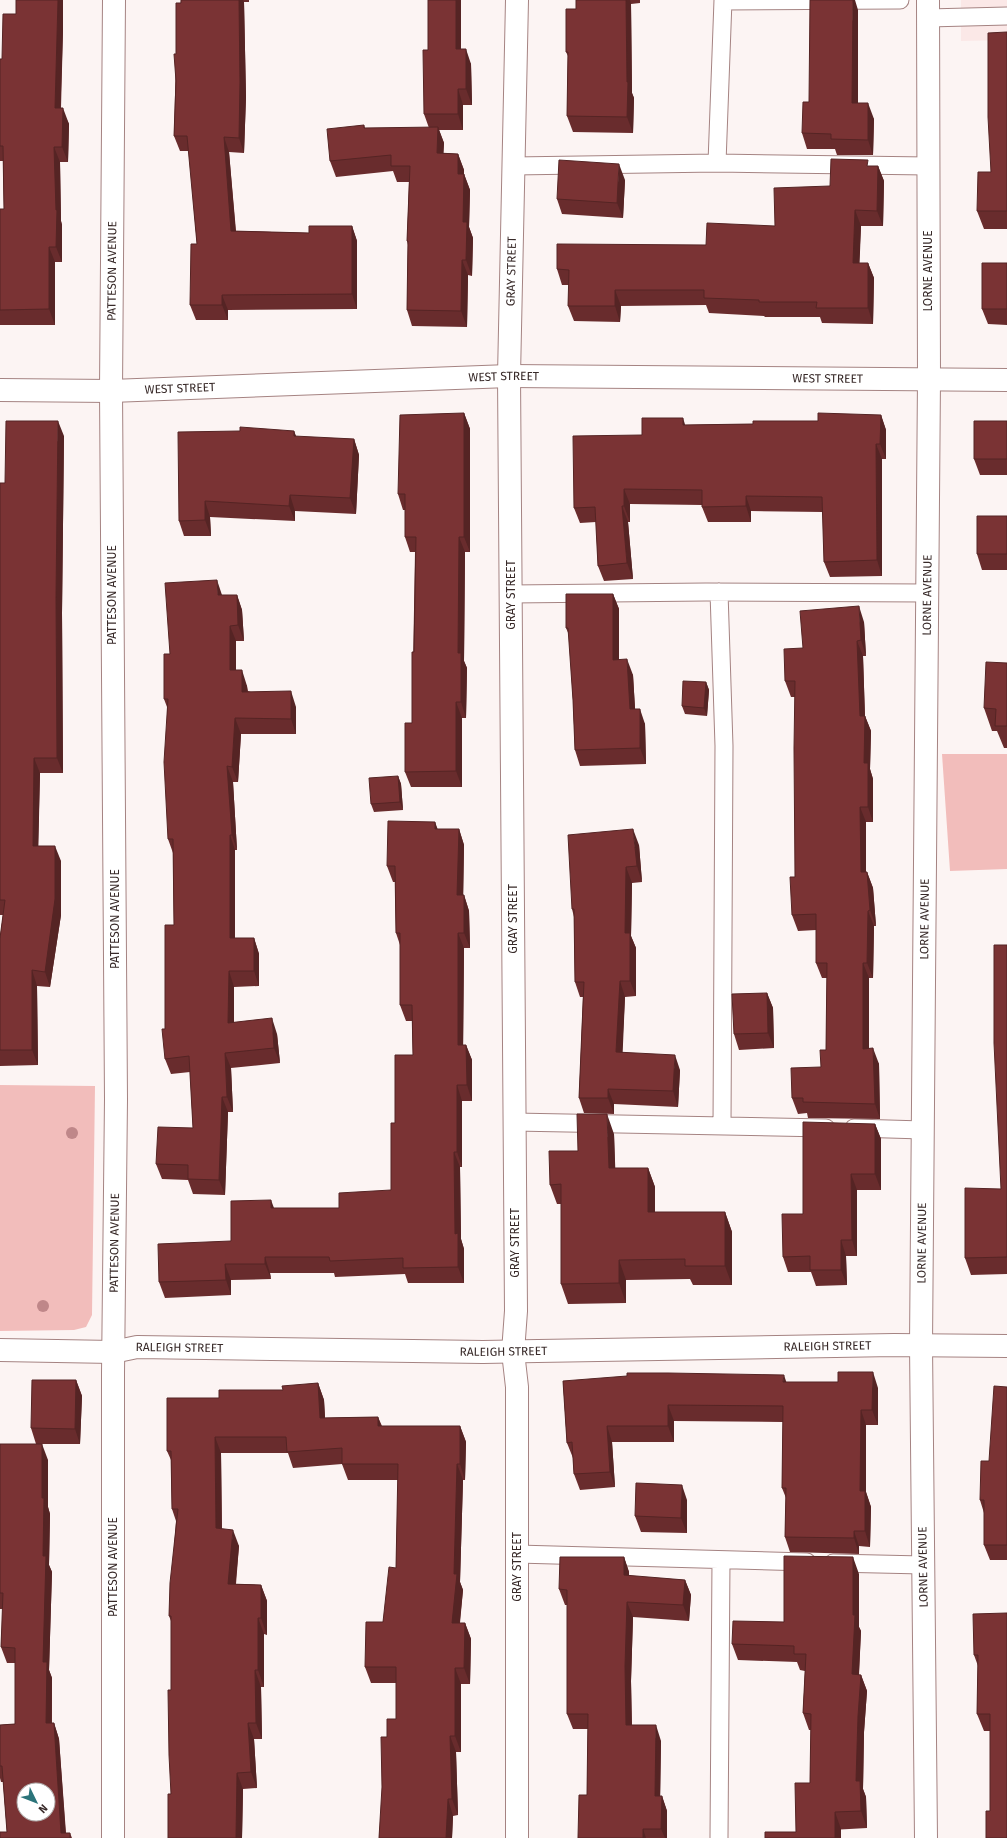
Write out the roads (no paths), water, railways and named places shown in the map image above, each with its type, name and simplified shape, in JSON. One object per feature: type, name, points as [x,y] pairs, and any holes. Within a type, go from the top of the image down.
[{"type":"street","name":"PATTESON AVENUE","points":[[113,1838],[113,1352],[116,1099],[110,390],[114,0]]},
{"type":"street","name":"GRAY STREET","points":[[517,0],[509,376],[516,1311],[513,1352],[517,1387],[517,1838]]},
{"type":"street","name":"LORNE AVENUE","points":[[926,1838],[921,1345],[929,379],[928,9]]},
{"type":"street","name":"WEST STREET","points":[[0,390],[110,390],[509,376],[1007,380]]},
{"type":"street","name":"RALEIGH STREET","points":[[0,1350],[113,1352],[137,1347],[513,1352],[921,1345],[1007,1346]]},
{"type":"lane","points":[[718,163],[723,0],[900,0]]},
{"type":"lane","points":[[928,9],[1007,16]]},
{"type":"lane","points":[[514,166],[718,163],[928,166]]},
{"type":"lane","points":[[511,594],[719,592],[927,593]]},
{"type":"lane","points":[[719,592],[724,746],[722,1126]]},
{"type":"lane","points":[[514,1122],[923,1130]]},
{"type":"lane","points":[[517,1554],[720,1561],[923,1564]]},
{"type":"lane","points":[[719,1838],[720,1561]]}]
